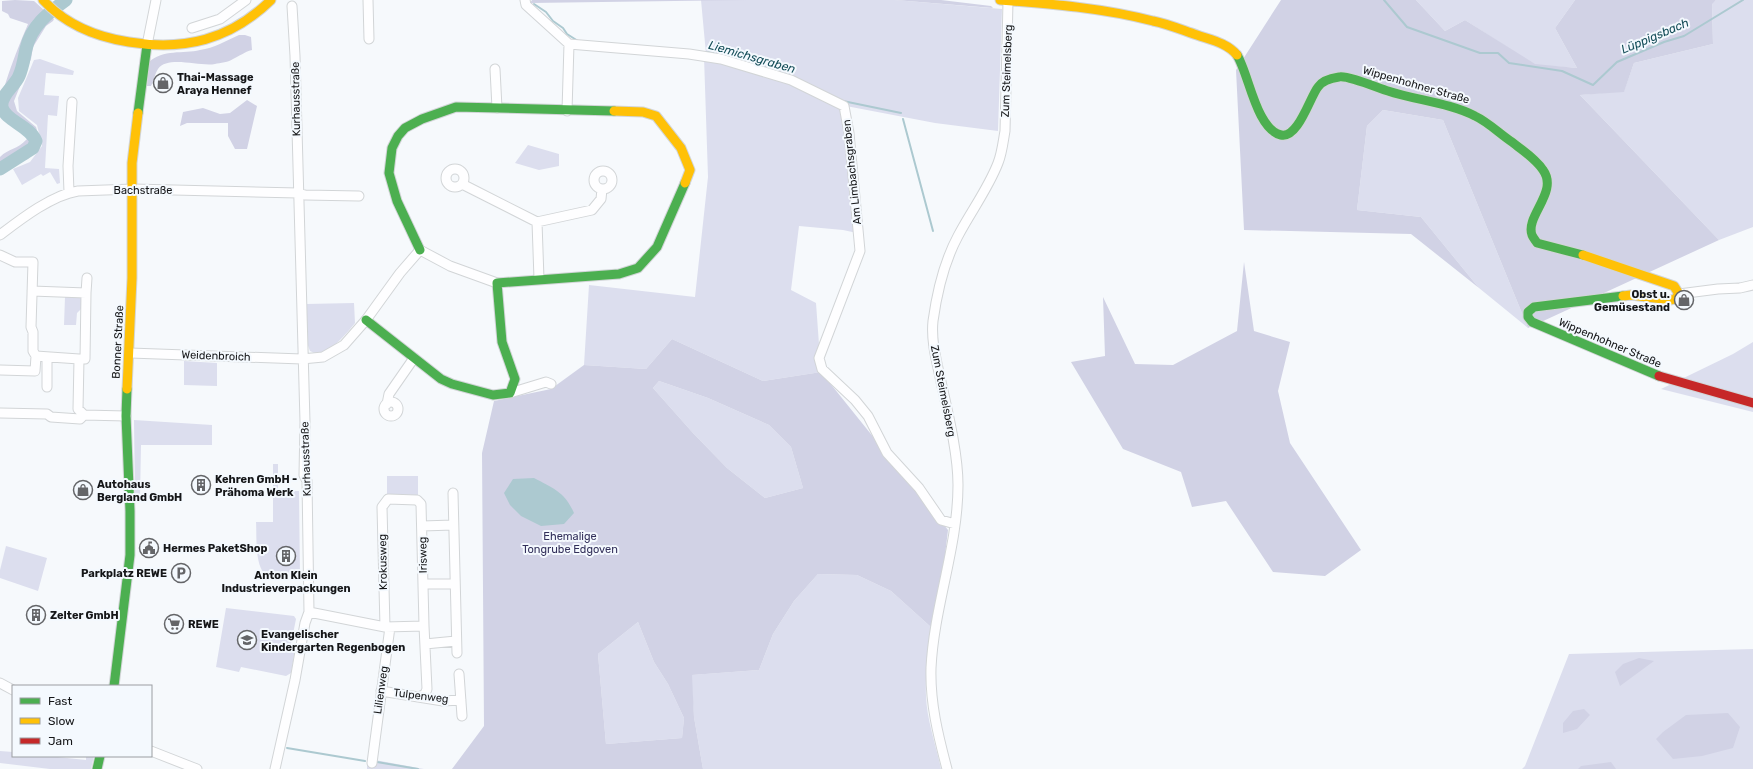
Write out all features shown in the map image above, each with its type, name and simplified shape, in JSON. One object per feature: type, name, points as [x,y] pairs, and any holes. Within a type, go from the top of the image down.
[{"type":"street","name":"Bonner Straße","points":[[114,685],[130,555],[130,511],[126,416],[130,353],[134,148],[147,45],[156,0]]},
{"type":"street","points":[[192,28],[220,19],[246,0]]},
{"type":"street","points":[[45,2],[58,15],[80,28],[104,37],[147,45],[180,45],[207,40],[226,32],[248,20],[271,0]]},
{"type":"street","points":[[368,0],[369,40]]},
{"type":"street","points":[[525,0],[526,5],[569,44],[567,111]]},
{"type":"street","name":"Wippenhohner Straße","points":[[1004,0],[1071,7],[1130,16],[1157,22],[1225,45],[1235,52],[1238,57],[1264,118],[1275,132],[1281,135],[1288,134],[1295,129],[1318,86],[1329,78],[1340,76],[1397,94],[1463,110],[1476,116],[1536,160],[1543,169],[1547,184],[1545,198],[1531,225],[1530,231],[1534,241],[1576,253],[1674,286],[1679,294],[1675,299],[1670,300],[1630,295],[1534,308],[1529,310],[1528,315],[1530,320],[1534,324],[1660,377],[1753,403]]},
{"type":"street","name":"Zum Steimelsberg","points":[[946,769],[934,721],[931,696],[931,667],[936,627],[955,524],[958,484],[949,420],[934,347],[933,322],[945,266],[958,236],[984,192],[998,162],[1002,147],[1005,131],[1004,0]]},
{"type":"street","name":"Kurhausstraße","points":[[275,769],[295,680],[305,623],[309,612],[307,568],[309,559],[309,545],[307,481],[304,469],[295,56],[292,6]]},
{"type":"street","name":"Am Limbachsgraben","points":[[569,44],[689,54],[721,59],[791,80],[844,106],[849,133],[860,251],[819,358],[822,369],[855,400],[868,416],[887,453],[919,488],[941,520],[955,524]]},
{"type":"street","points":[[495,69],[497,108]]},
{"type":"street","points":[[69,192],[68,166],[72,102]]},
{"type":"street","points":[[456,107],[567,111],[643,112],[656,116],[681,148],[690,170],[657,247],[638,268],[619,274],[497,283],[450,266],[420,250],[396,197],[389,173],[390,150],[404,128],[442,110],[456,107]]},
{"type":"street","points":[[462,184],[537,222],[592,210],[601,199],[602,189]]},
{"type":"street","name":"Bachstraße","points":[[0,235],[28,215],[69,192],[132,189],[298,193]]},
{"type":"street","points":[[298,193],[305,195],[359,196]]},
{"type":"street","points":[[537,222],[539,279]]},
{"type":"street","name":"Weidenbroich","points":[[130,353],[302,359],[323,357],[344,345],[366,320],[400,273],[420,250]]},
{"type":"street","points":[[0,255],[16,262],[33,262],[31,326],[33,332],[33,351],[36,356],[35,371],[0,370]]},
{"type":"street","points":[[36,356],[85,359],[87,278]]},
{"type":"street","points":[[497,283],[502,342],[515,379],[510,393]]},
{"type":"street","points":[[1679,294],[1740,288],[1753,284]]},
{"type":"street","points":[[32,291],[86,293]]},
{"type":"street","points":[[366,320],[441,379],[452,384],[492,395],[510,393],[546,382],[551,384]]},
{"type":"street","points":[[47,357],[47,387]]},
{"type":"street","points":[[391,418],[395,415],[398,408],[394,403],[387,404],[389,394],[414,358]]},
{"type":"street","points":[[79,359],[78,409],[84,415],[126,416]]},
{"type":"street","points":[[0,413],[48,414],[51,417],[80,419],[84,415]]},
{"type":"street","points":[[452,493],[457,653]]},
{"type":"street","name":"Irisweg","points":[[388,499],[417,500],[421,504],[427,689],[424,694],[419,697]]},
{"type":"street","name":"Krokusweg","points":[[387,627],[382,507],[388,499]]},
{"type":"street","name":"Irisweg","points":[[422,526],[453,525]]},
{"type":"street","name":"Irisweg","points":[[423,584],[454,584]]},
{"type":"street","points":[[309,612],[387,627],[424,626]]},
{"type":"street","name":"Lilienweg","points":[[372,761],[387,627]]},
{"type":"street","points":[[425,644],[456,641]]},
{"type":"street","name":"Tulpenweg","points":[[459,674],[462,716]]},
{"type":"street","points":[[0,682],[12,689]]},
{"type":"street","name":"Tulpenweg","points":[[381,691],[443,701],[461,700]]},
{"type":"street","points":[[152,751],[196,769]]},
{"type":"street","points":[[97,769],[100,757]]},
{"type":"shaded area","points":[[701,0],[895,0],[1002,9],[998,131],[935,123],[846,106],[857,233],[843,230],[799,226],[791,290],[816,303],[821,372],[763,381],[672,339],[646,369],[584,365],[589,285],[695,297],[708,177],[704,57],[706,54]]},
{"type":"shaded area","points":[[1416,0],[1575,0],[1555,28],[1577,68],[1535,65],[1465,20],[1445,31]]},
{"type":"shaded area","points":[[1716,0],[1753,0],[1753,227],[1719,240],[1580,95],[1624,91],[1634,63],[1713,44],[1712,3]]},
{"type":"shaded area","points":[[40,59],[74,71],[73,75],[46,73],[44,95],[59,96],[57,116],[48,115],[45,168],[59,169],[60,183],[57,184],[50,172],[43,176],[41,174],[22,185],[13,169],[30,162],[42,146],[37,125],[19,111],[18,98],[34,60]]},
{"type":"shaded area","points":[[1383,110],[1443,120],[1528,328],[1479,288],[1421,217],[1357,210],[1367,126]]},
{"type":"shaded area","points":[[528,145],[559,154],[559,166],[539,170],[515,163]]},
{"type":"shaded area","points":[[78,295],[84,298],[83,307],[77,313],[76,325],[64,325],[65,297],[78,297]]},
{"type":"shaded area","points":[[354,303],[355,323],[341,339],[323,352],[316,353],[310,351],[307,343],[306,304]]},
{"type":"shaded area","points":[[1753,342],[1753,412],[1661,389],[1733,354]]},
{"type":"shaded area","points":[[184,361],[217,363],[217,386],[184,385]]},
{"type":"shaded area","points":[[659,381],[708,398],[769,425],[791,447],[803,488],[765,498],[727,468],[693,433],[653,388]]},
{"type":"shaded area","points":[[134,420],[212,425],[212,445],[141,445],[140,498],[135,497]]},
{"type":"shaded area","points":[[273,464],[278,464],[278,491],[299,491],[300,577],[269,577],[264,573],[259,561],[257,552],[256,522],[273,522]]},
{"type":"shaded area","points":[[387,476],[418,476],[418,495],[387,494]]},
{"type":"shaded area","points":[[534,478],[558,491],[567,500],[574,513],[564,524],[541,526],[521,516],[510,505],[504,493],[513,479]]},
{"type":"shaded area","points":[[6,546],[47,558],[38,591],[0,578],[0,570]]},
{"type":"shaded area","points":[[818,574],[857,575],[891,591],[932,628],[927,670],[926,696],[930,724],[941,769],[703,769],[694,717],[691,675],[759,670],[773,634],[794,601]]},
{"type":"shaded area","points":[[226,608],[294,616],[296,619],[290,649],[295,650],[291,673],[286,676],[241,667],[239,672],[216,667]]},
{"type":"shaded area","points":[[638,622],[654,662],[668,684],[684,718],[682,738],[606,744],[598,654]]},
{"type":"shaded area","points":[[1753,649],[1753,769],[1522,769],[1525,766],[1569,654]]},
{"type":"shaded area","points":[[0,751],[12,752],[12,757],[58,757],[86,760],[86,757],[94,757],[91,769],[50,769],[0,763]]},
{"type":"shaded area","points":[[375,760],[424,769],[367,769],[367,765]]},
{"type":"green space","points":[[532,0],[747,0],[530,3]]},
{"type":"green space","points":[[895,0],[941,0],[991,6],[993,8]]},
{"type":"green space","points":[[1281,0],[1416,0],[1445,31],[1465,20],[1535,64],[1577,68],[1555,28],[1575,0],[1716,0],[1712,4],[1713,44],[1634,63],[1624,92],[1580,95],[1719,240],[1528,328],[1443,120],[1383,110],[1367,126],[1357,210],[1421,217],[1479,288],[1411,234],[1244,230],[1236,70]]},
{"type":"green space","points":[[2,1],[34,1],[54,19],[46,26],[33,47],[31,59],[14,101],[17,111],[36,127],[41,143],[28,159],[3,168],[0,172],[0,157],[27,139],[23,130],[7,120],[0,110],[3,91],[28,24],[10,18],[8,14],[2,11]]},
{"type":"green space","points":[[239,35],[251,37],[252,50],[229,61],[215,64],[209,65],[176,62],[163,65],[158,69],[151,86],[147,86],[149,62],[160,55],[210,48]]},
{"type":"green space","points":[[247,100],[257,106],[247,149],[235,149],[228,136],[228,123],[187,123],[180,126],[183,112],[203,108],[220,114],[230,113]]},
{"type":"green space","points":[[1244,262],[1254,331],[1290,342],[1278,391],[1290,443],[1361,550],[1325,576],[1273,572],[1226,501],[1192,507],[1181,472],[1123,449],[1071,362],[1105,356],[1103,297],[1135,364],[1173,365],[1237,331]]},
{"type":"green space","name":"Ehemalige Tongrube Edgoven","points":[[672,339],[763,381],[821,372],[948,530],[942,580],[932,628],[891,591],[857,575],[818,574],[794,601],[773,634],[759,670],[692,675],[694,717],[703,769],[452,769],[484,726],[482,453],[494,401],[551,389],[584,365],[646,369]],"holes":[[[659,381],[708,398],[769,425],[791,447],[803,488],[765,498],[727,468],[693,433],[653,388]],[[638,622],[654,662],[668,684],[684,718],[682,738],[606,744],[598,654]]]},
{"type":"green space","points":[[1639,658],[1654,661],[1620,686],[1615,672],[1623,664]]},
{"type":"green space","points":[[1584,709],[1590,715],[1577,729],[1563,733],[1563,723],[1573,711]]},
{"type":"green space","points":[[1728,713],[1740,727],[1733,748],[1702,756],[1673,759],[1656,739],[1686,715]]},
{"type":"green space","points":[[1611,762],[1616,769],[1578,769],[1581,766]]},
{"type":"waterway","points":[[0,169],[33,148],[36,141],[28,131],[4,112],[2,107],[3,98],[19,76],[28,41],[32,33],[47,15],[66,0]]},
{"type":"waterway","name":"Lüppigsbach","points":[[1384,0],[1407,27],[1480,53],[1498,53],[1509,63],[1562,71],[1593,85],[1617,62],[1664,42],[1684,36],[1743,0]]},
{"type":"waterway","name":"Liemichsgraben","points":[[534,4],[546,12],[553,21],[563,28],[567,34],[578,41]]},
{"type":"waterway","name":"Liemichsgraben","points":[[704,52],[714,53]]},
{"type":"waterway","name":"Liemichsgraben","points":[[755,64],[770,69]]},
{"type":"waterway","name":"Liemichsgraben","points":[[843,101],[901,113]]},
{"type":"waterway","name":"Liemichsgraben","points":[[903,119],[933,231]]},
{"type":"waterway","points":[[287,748],[365,761]]},
{"type":"waterway","points":[[377,762],[418,769]]},
{"type":"traffic: fast","points":[[138,113],[147,45]]},
{"type":"traffic: fast","points":[[1237,55],[1254,100],[1265,123],[1272,131],[1281,135],[1293,131],[1320,85],[1327,80],[1339,77],[1349,78],[1398,94],[1455,108],[1480,119],[1533,158],[1543,170],[1547,178],[1545,195],[1533,220],[1531,228],[1532,235],[1537,243],[1583,255]]},
{"type":"traffic: fast","points":[[420,250],[397,201],[389,173],[392,148],[398,136],[405,128],[422,119],[456,107],[614,111]]},
{"type":"traffic: fast","points":[[366,320],[441,379],[452,384],[493,395],[510,393],[515,379],[502,342],[497,283],[619,274],[638,268],[657,247],[685,183]]},
{"type":"traffic: fast","points":[[1623,296],[1534,307],[1528,312],[1528,317],[1532,322],[1659,376]]},
{"type":"traffic: fast","points":[[114,685],[130,555],[130,511],[126,416],[127,389]]},
{"type":"traffic: fast","points":[[97,769],[100,757]]},
{"type":"traffic: slow","points":[[43,0],[52,9],[72,23],[93,33],[129,42],[169,45],[187,43],[223,33],[239,25],[271,0]]},
{"type":"traffic: slow","points":[[1000,0],[1077,7],[1134,17],[1164,24],[1213,40],[1224,45],[1237,55]]},
{"type":"traffic: slow","points":[[614,111],[643,112],[656,116],[681,148],[690,170],[685,183]]},
{"type":"traffic: slow","points":[[127,389],[132,278],[132,163],[138,113]]},
{"type":"traffic: slow","points":[[1583,255],[1674,286],[1679,294],[1675,299],[1671,300],[1631,295],[1623,296]]},
{"type":"traffic: jam","points":[[1659,376],[1753,403]]},
{"type":"place","name":"Thai-Massage Araya Hennef","points":[[163,83]]},
{"type":"place","name":"Obst u. Gemüsestand","points":[[1684,300]]},
{"type":"place","name":"Kehren GmbH - Prähoma Werk","points":[[201,485]]},
{"type":"place","name":"Autohaus Bergland GmbH","points":[[83,490]]},
{"type":"place","name":"Hermes PaketShop","points":[[149,548]]},
{"type":"place","name":"Anton Klein Industrieverpackungen","points":[[286,556]]},
{"type":"place","name":"Parkplatz REWE","points":[[181,573]]},
{"type":"place","name":"Zelter GmbH","points":[[36,615]]},
{"type":"place","name":"REWE","points":[[174,624]]},
{"type":"place","name":"Evangelischer Kindergarten Regenbogen","points":[[247,640]]}]
